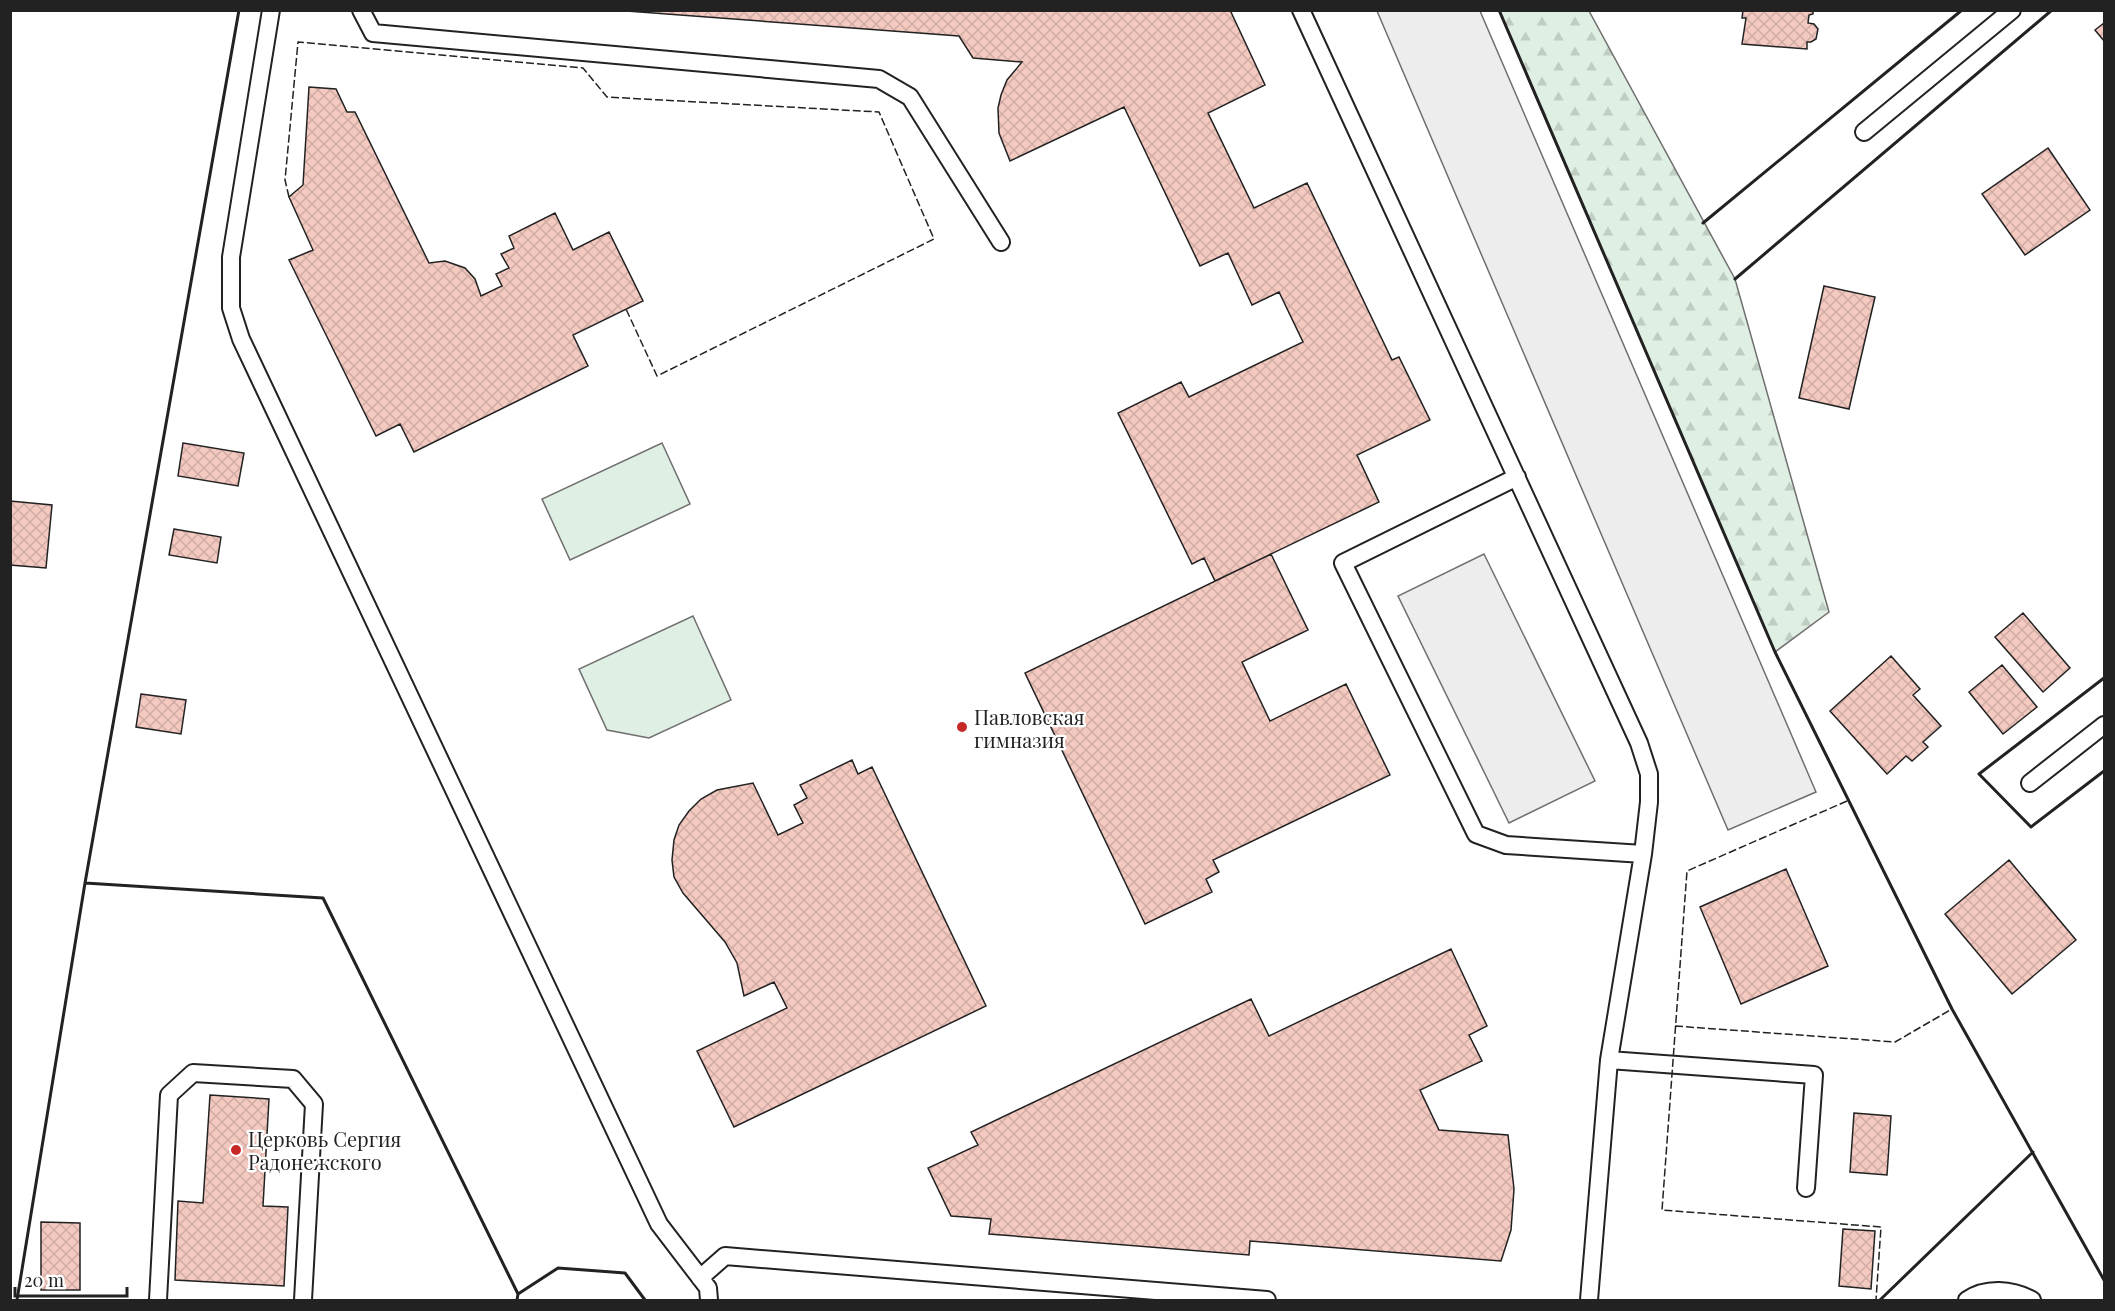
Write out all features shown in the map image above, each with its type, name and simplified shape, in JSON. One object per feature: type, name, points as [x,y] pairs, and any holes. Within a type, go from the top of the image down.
[{"type":"lane","points":[[271,10],[231,257],[231,308],[238,329],[659,1224],[708,1288],[709,1300]]},
{"type":"lane","points":[[361,10],[373,33],[879,79],[910,97],[1001,242]]},
{"type":"lane","points":[[1301,10],[1639,743],[1649,774],[1649,802],[1643,854],[1609,1060],[1589,1300]]},
{"type":"lane","points":[[1864,132],[2012,10]]},
{"type":"lane","points":[[1517,477],[1343,563],[1476,834],[1506,845],[1643,854]]},
{"type":"lane","points":[[2030,783],[2104,725]]},
{"type":"lane","points":[[1609,1060],[1814,1075],[1806,1188]]},
{"type":"lane","points":[[158,1300],[170,1095],[193,1073],[292,1079],[314,1104],[303,1300]]},
{"type":"lane","points":[[700,1278],[725,1256],[1267,1300]]},
{"type":"lane","points":[[1967,1300],[1987,1290],[2009,1293],[2030,1300]]},
{"type":"green space","points":[[1499,11],[1589,11],[1735,279],[1829,612],[1775,652]]},
{"type":"green space","points":[[662,443],[690,504],[570,560],[542,499]]},
{"type":"green space","points":[[693,616],[731,700],[649,738],[607,730],[579,669]]},
{"type":"shaded area","points":[[1377,11],[1480,11],[1816,792],[1728,830]]},
{"type":"shaded area","points":[[1484,554],[1595,781],[1509,823],[1398,596]]},
{"type":"building","points":[[613,10],[1230,10],[1265,85],[1208,113],[1254,208],[1307,183],[1392,360],[1399,357],[1430,420],[1357,455],[1379,502],[1215,581],[1204,558],[1192,564],[1118,413],[1181,382],[1189,397],[1303,342],[1279,292],[1252,305],[1228,253],[1200,266],[1124,107],[1010,161],[999,133],[998,108],[1007,80],[1022,62],[973,58],[959,36]]},
{"type":"building","points":[[1743,10],[1813,10],[1813,14],[1809,15],[1808,23],[1814,24],[1818,29],[1816,39],[1807,42],[1807,49],[1742,44],[1746,18],[1742,18]]},
{"type":"building","points":[[2104,23],[2104,41],[2095,30]]},
{"type":"building","points":[[309,87],[336,89],[347,112],[355,112],[429,263],[445,261],[465,268],[475,279],[481,296],[502,286],[496,274],[509,268],[501,254],[514,248],[509,236],[555,213],[573,250],[609,232],[643,301],[573,335],[588,366],[414,452],[400,424],[376,436],[289,260],[313,250],[289,197],[303,185]]},
{"type":"building","points":[[2048,148],[2090,210],[2025,255],[1982,194]]},
{"type":"building","points":[[1824,286],[1875,297],[1849,409],[1799,398]]},
{"type":"building","points":[[183,443],[244,453],[238,486],[178,476]]},
{"type":"building","points":[[10,501],[52,505],[46,568],[10,565]]},
{"type":"building","points":[[174,529],[221,537],[217,563],[169,555]]},
{"type":"building","points":[[1271,554],[1308,630],[1242,662],[1270,721],[1346,684],[1390,775],[1213,860],[1219,872],[1206,879],[1212,892],[1145,924],[1025,673]]},
{"type":"building","points":[[2023,613],[2070,668],[2043,692],[1995,637]]},
{"type":"building","points":[[1891,656],[1920,689],[1913,695],[1941,726],[1923,742],[1928,747],[1912,761],[1906,756],[1887,774],[1830,711]]},
{"type":"building","points":[[2002,665],[2037,707],[2003,734],[1969,692]]},
{"type":"building","points":[[141,694],[186,700],[181,734],[136,727]]},
{"type":"building","points":[[852,760],[858,774],[872,767],[986,1006],[734,1127],[697,1051],[787,1008],[774,982],[744,996],[737,963],[725,942],[683,893],[674,877],[672,860],[674,840],[679,825],[701,799],[717,790],[753,783],[778,835],[803,823],[794,805],[807,798],[800,785]]},
{"type":"building","points":[[2009,860],[2076,940],[2012,994],[1945,914]]},
{"type":"building","points":[[1786,869],[1828,966],[1741,1004],[1700,907]]},
{"type":"building","points":[[1451,949],[1487,1026],[1469,1035],[1482,1061],[1420,1090],[1439,1130],[1508,1135],[1514,1189],[1511,1230],[1501,1261],[1250,1241],[1249,1255],[989,1234],[991,1219],[951,1216],[928,1168],[978,1145],[971,1132],[1251,999],[1269,1036]]},
{"type":"building","name":"Церковь Сергия Радонежского","points":[[210,1095],[269,1099],[263,1206],[288,1207],[284,1286],[175,1280],[178,1201],[203,1203]]},
{"type":"building","points":[[1854,1113],[1891,1116],[1887,1175],[1850,1172]]},
{"type":"building","points":[[41,1222],[80,1223],[80,1290],[41,1290]]},
{"type":"building","points":[[1843,1229],[1875,1231],[1871,1289],[1839,1286]]},
{"type":"fence","points":[[289,197],[285,180],[298,42],[583,68],[607,97],[879,112],[934,239],[657,376],[626,309]]},
{"type":"fence","points":[[1847,801],[1687,871],[1662,1210],[1881,1227],[1876,1300]]},
{"type":"fence","points":[[1675,1026],[1895,1042],[1952,1009]]},
{"type":"wall","points":[[17,1300],[85,883],[239,10]]},
{"type":"wall","points":[[1499,10],[1775,652],[1952,1009],[2104,1280]]},
{"type":"wall","points":[[1703,223],[1962,10]]},
{"type":"wall","points":[[1735,279],[2052,10]]},
{"type":"wall","points":[[2104,678],[1979,774],[2031,827],[2104,771]]},
{"type":"wall","points":[[85,883],[323,898],[518,1294],[517,1300]]},
{"type":"wall","points":[[1880,1300],[2033,1152]]},
{"type":"wall","points":[[518,1294],[558,1268],[625,1273],[645,1300]]},
{"type":"place","name":"Павловская гимназия","points":[[962,727]]},
{"type":"place","name":"Церковь Сергия Радонежского","points":[[236,1150]]}]
